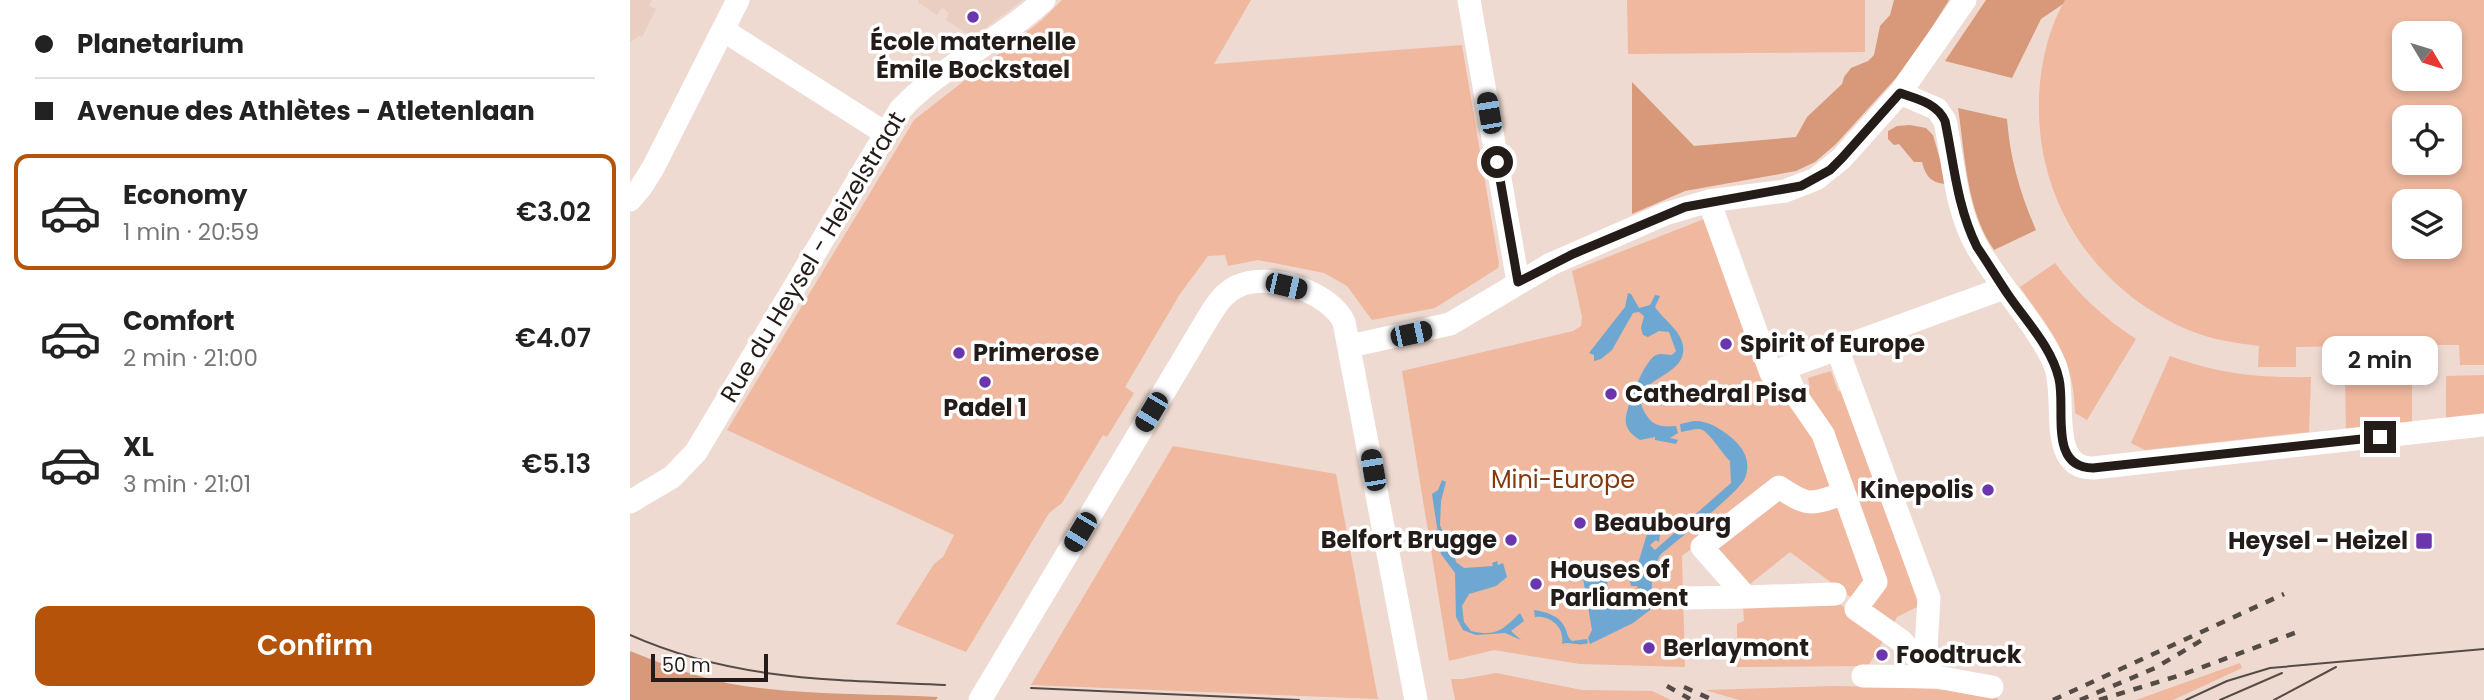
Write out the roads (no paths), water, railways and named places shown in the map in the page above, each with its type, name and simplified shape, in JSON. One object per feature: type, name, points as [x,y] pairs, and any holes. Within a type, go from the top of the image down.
[{"type":"street","points":[[630,200],[653,168],[738,0]]},
{"type":"street","name":"Rue du Heysel - Heizelstraat","points":[[630,502],[672,477],[696,452],[900,110],[915,94],[1018,22],[1044,0]]},
{"type":"street","points":[[1469,0],[1518,282]]},
{"type":"street","points":[[1350,346],[1450,324],[1518,282],[1573,254],[1685,207],[1709,201],[1785,191],[1816,178],[1842,158],[1900,93],[1965,0]]},
{"type":"street","points":[[723,30],[886,133]]},
{"type":"street","points":[[1900,93],[1931,105],[1942,114],[1963,214],[1977,247],[2055,366],[2061,390],[2063,446],[2069,460],[2078,466],[2093,468],[2484,425]]},
{"type":"street","points":[[630,217],[643,178]]},
{"type":"street","points":[[1709,201],[1771,373],[2004,288]]},
{"type":"street","points":[[980,700],[1208,318],[1223,296],[1238,286],[1255,281],[1267,281],[1317,294],[1340,314],[1350,346],[1416,700]]},
{"type":"street","points":[[1837,348],[1929,598],[1931,671]]},
{"type":"street","points":[[1784,368],[1796,395],[1823,434],[1876,582],[1856,609],[1900,640],[1931,671]]},
{"type":"street","points":[[1746,597],[1702,547],[1779,487],[1798,500],[1814,504],[1844,493]]},
{"type":"street","points":[[1685,598],[1835,594]]},
{"type":"street","points":[[1863,676],[1931,671],[1993,687]]},
{"type":"water","points":[[1628,293],[1639,308],[1650,305],[1655,295],[1660,296],[1655,307],[1681,339],[1683,353],[1680,362],[1647,388],[1642,395],[1641,404],[1653,422],[1660,426],[1676,426],[1678,433],[1670,438],[1678,440],[1676,444],[1655,440],[1655,437],[1640,440],[1630,432],[1626,424],[1631,398],[1646,366],[1656,355],[1672,355],[1676,351],[1669,332],[1659,331],[1648,337],[1643,335],[1641,328],[1644,316],[1639,312],[1633,313],[1612,350],[1594,361],[1594,355],[1589,353],[1625,307]]},
{"type":"water","points":[[1694,421],[1715,426],[1737,443],[1747,462],[1745,478],[1720,505],[1660,555],[1653,570],[1650,610],[1633,623],[1590,644],[1588,638],[1592,630],[1583,578],[1575,568],[1560,561],[1558,557],[1602,574],[1607,581],[1611,607],[1619,610],[1640,604],[1639,595],[1632,595],[1631,591],[1638,589],[1637,586],[1631,586],[1630,581],[1638,580],[1638,577],[1631,578],[1632,572],[1645,574],[1646,569],[1637,567],[1647,534],[1654,530],[1660,534],[1659,542],[1656,540],[1650,545],[1655,550],[1731,483],[1730,461],[1707,433],[1699,429],[1681,432],[1680,424]]},
{"type":"water","points":[[1442,480],[1446,482],[1441,501],[1440,525],[1452,543],[1456,562],[1464,568],[1493,566],[1492,563],[1497,561],[1498,565],[1503,563],[1507,577],[1496,586],[1469,594],[1462,606],[1464,622],[1471,631],[1493,632],[1503,628],[1520,613],[1524,621],[1511,631],[1521,640],[1505,633],[1476,635],[1463,630],[1456,617],[1455,573],[1441,554],[1432,494],[1438,490]]},
{"type":"water","points":[[1534,610],[1559,619],[1572,641],[1587,639],[1588,643],[1562,644],[1561,633],[1556,624],[1546,618],[1535,617]]},
{"type":"tram line","points":[[630,635],[707,662],[746,670],[825,679],[945,685]]},
{"type":"tram line","points":[[2186,700],[2227,681],[2270,668],[2484,649]]},
{"type":"tram line","points":[[2274,700],[2336,667]]},
{"type":"tram line","points":[[2220,700],[2282,673]]},
{"type":"tram line","points":[[1031,688],[1299,700]]},
{"type":"railway","points":[[2053,700],[2284,594]]},
{"type":"railway","points":[[2099,700],[2181,675],[2300,631]]},
{"type":"railway","points":[[2080,700],[2155,668],[2207,637]]},
{"type":"railway","points":[[1667,686],[1690,699]]},
{"type":"railway","points":[[1684,687],[1713,700]]},
{"type":"place","name":"École maternelle Émile Bockstael","points":[[973,17]]},
{"type":"place","name":"Spirit of Europe","points":[[1726,344]]},
{"type":"place","name":"Primerose","points":[[959,353]]},
{"type":"place","name":"Padel 1","points":[[985,382]]},
{"type":"place","name":"Cathedral Pisa","points":[[1611,394]]},
{"type":"place","name":"Kinepolis","points":[[1988,490]]},
{"type":"place","name":"Beaubourg","points":[[1580,523]]},
{"type":"place","name":"Belfort Brugge","points":[[1511,540]]},
{"type":"place","name":"Heysel - Heizel","points":[[2424,541]]},
{"type":"place","name":"Houses of Parliament","points":[[1536,584]]},
{"type":"place","name":"Berlaymont","points":[[1649,648]]},
{"type":"place","name":"Foodtruck","points":[[1882,655]]},
{"type":"park label","name":"Mini-Europe","points":[[1563,480]]}]
